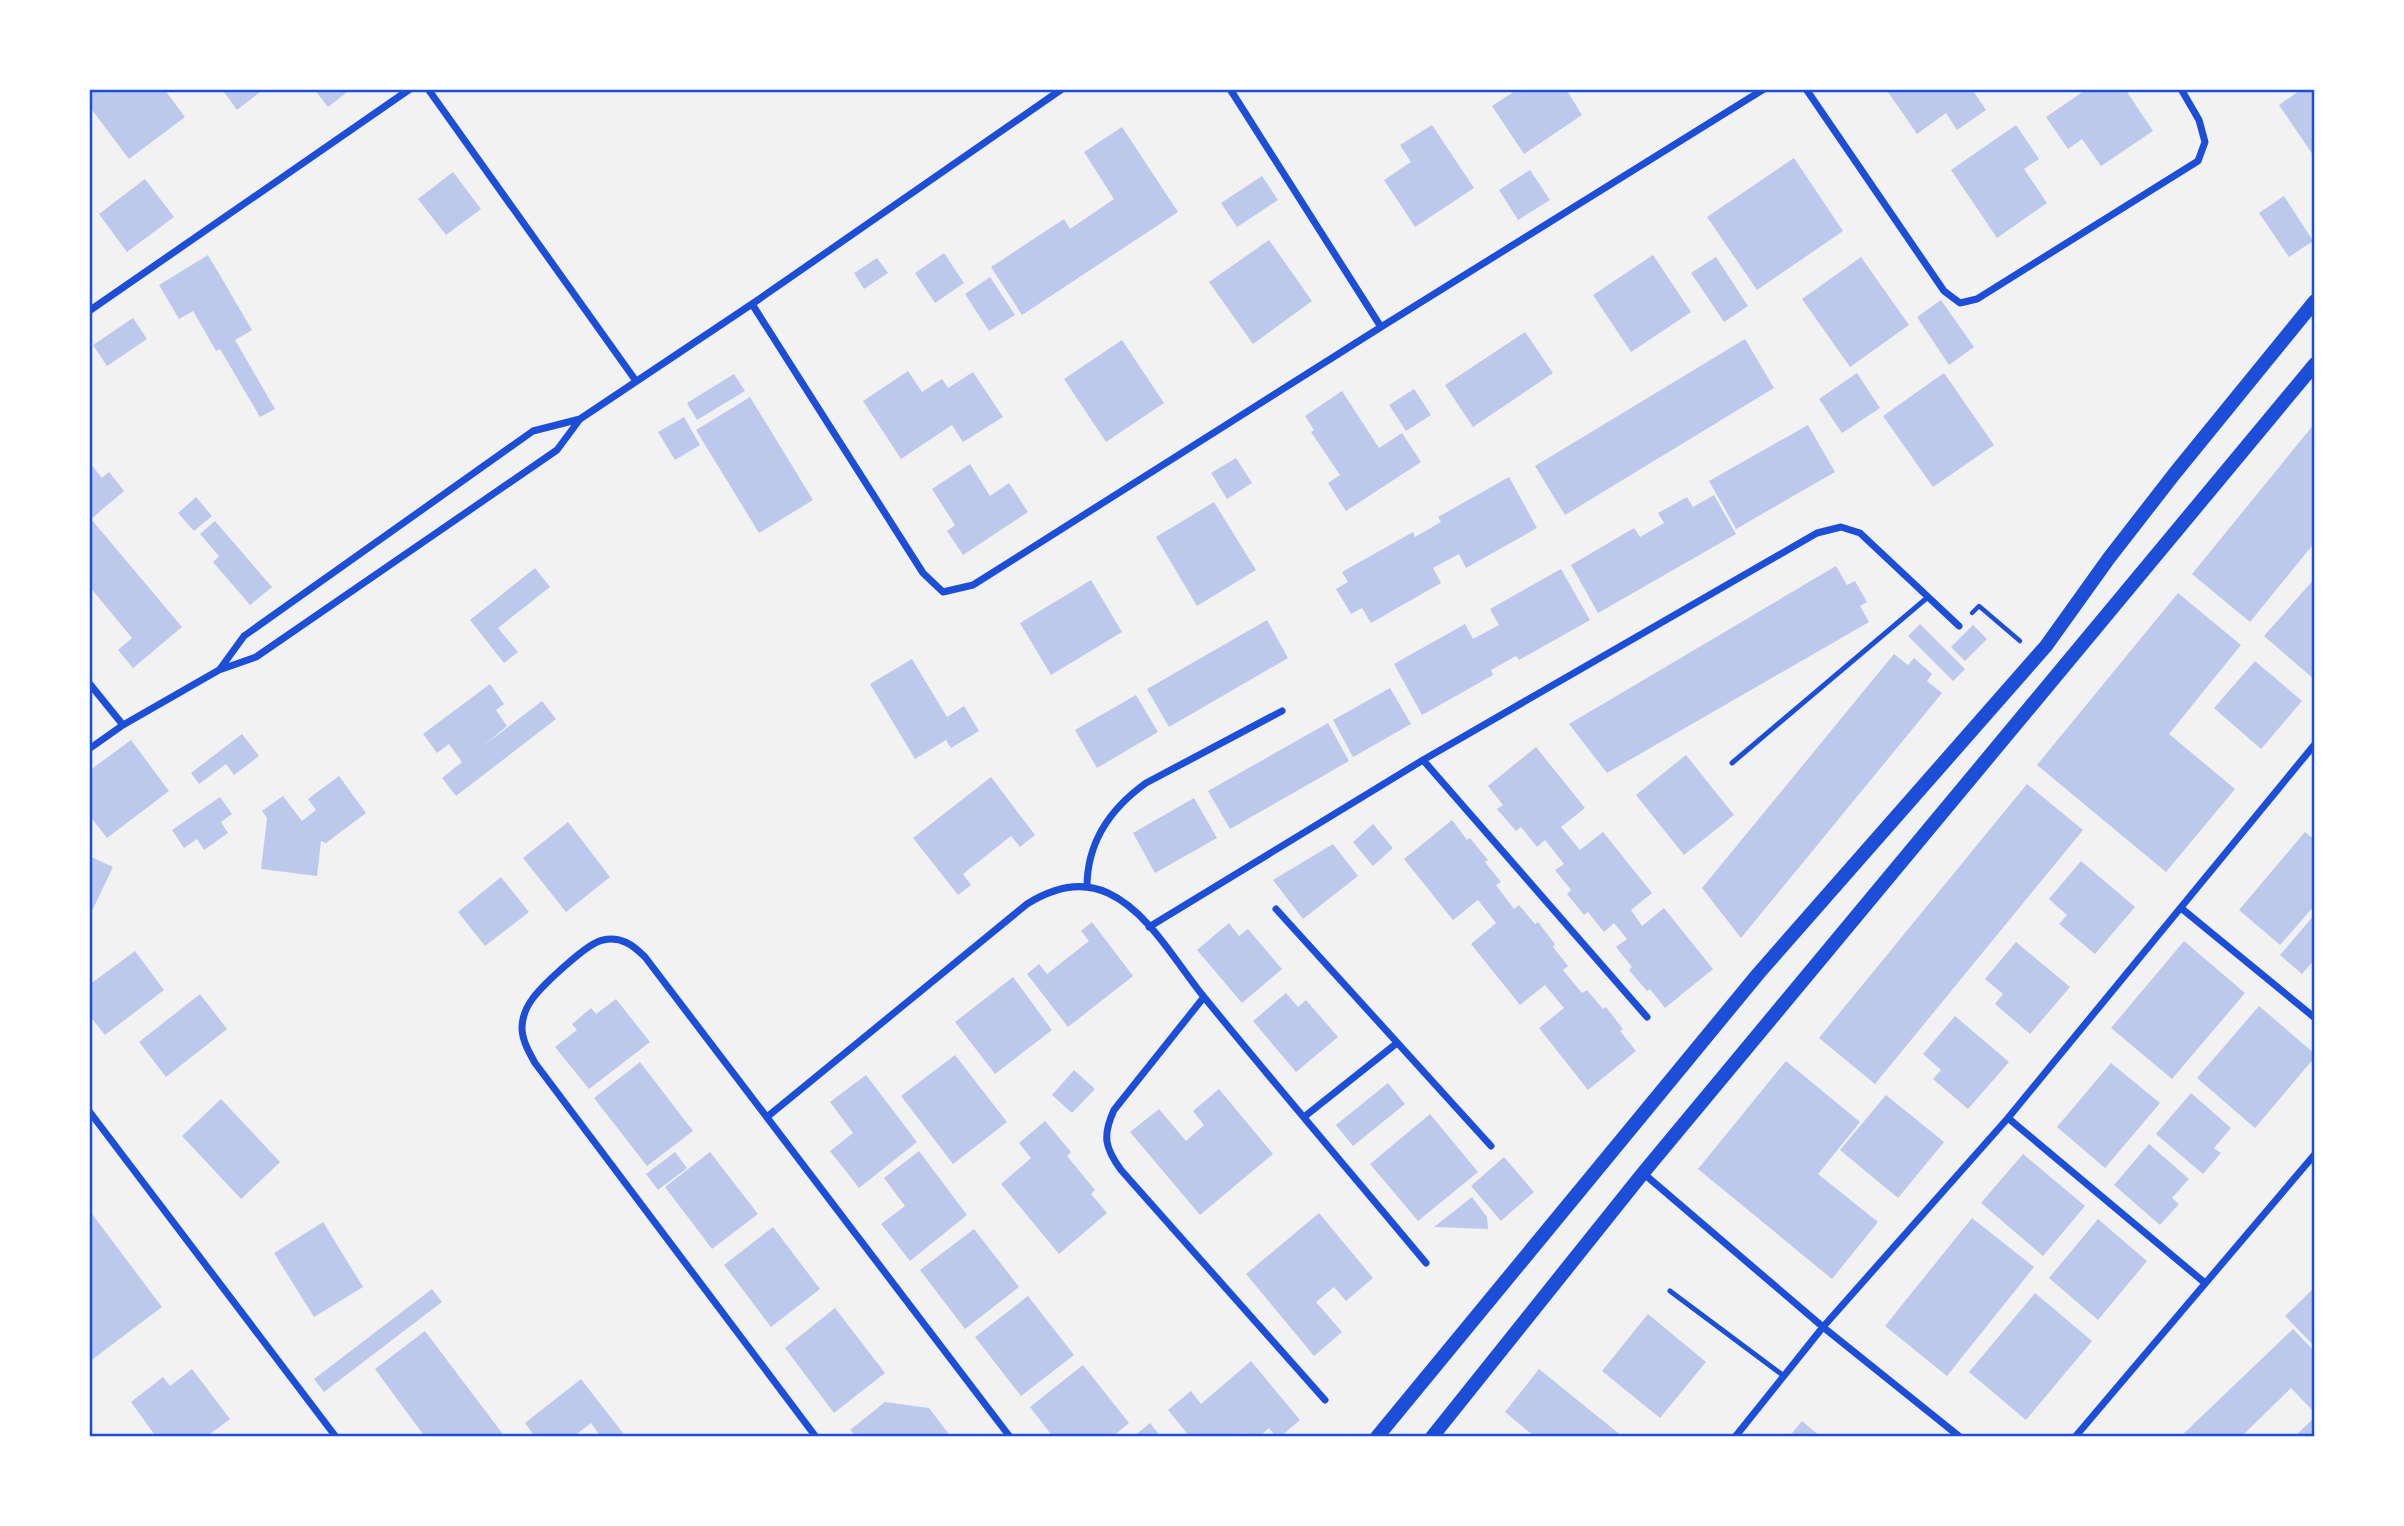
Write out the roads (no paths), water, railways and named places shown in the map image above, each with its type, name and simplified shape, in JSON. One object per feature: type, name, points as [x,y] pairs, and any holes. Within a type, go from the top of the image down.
[{"type":"main road","points":[[1377,1437],[1758,974],[2037,656],[2166,484],[2315,301]]},
{"type":"main road","points":[[1432,1437],[1643,1173],[2315,364]]},
{"type":"street","points":[[89,311],[410,89]]},
{"type":"street","points":[[428,89],[636,381]]},
{"type":"street","points":[[89,749],[123,725],[219,670],[256,657],[556,450],[580,419],[752,304],[1062,89]]},
{"type":"street","points":[[1230,89],[1381,327]]},
{"type":"street","points":[[752,304],[923,573],[943,592],[974,585],[1764,89]]},
{"type":"street","points":[[1806,89],[1944,291],[1959,303],[1977,299],[2197,161],[2205,142],[2199,120],[2181,89]]},
{"type":"street","points":[[219,670],[244,636],[533,431],[580,419]]},
{"type":"street","points":[[1149,927],[1423,761],[1817,534],[1841,527],[1860,533],[1959,626]]},
{"type":"street","points":[[89,683],[123,725]]},
{"type":"street","points":[[1087,887],[1091,852],[1110,815],[1126,798],[1146,783],[1282,711]]},
{"type":"street","points":[[1735,1437],[1823,1327],[2008,1118],[2315,744]]},
{"type":"street","points":[[1423,761],[1647,1017]]},
{"type":"street","points":[[767,1117],[1027,904],[1046,893],[1066,887],[1087,887],[1105,891],[1122,900],[1149,927],[1426,1263]]},
{"type":"street","points":[[2180,908],[2315,1018]]},
{"type":"street","points":[[1276,909],[1491,1146]]},
{"type":"street","points":[[816,1437],[526,1047],[522,1028],[525,1012],[533,997],[587,946],[601,940],[616,939],[631,944],[645,957],[1010,1437]]},
{"type":"street","points":[[1204,997],[1114,1110],[1107,1125],[1106,1141],[1111,1157],[1121,1170],[1325,1400]]},
{"type":"street","points":[[1304,1117],[1397,1042]]},
{"type":"street","points":[[89,1111],[336,1437]]},
{"type":"street","points":[[2008,1118],[2205,1283]]},
{"type":"street","points":[[2075,1437],[2315,1154]]},
{"type":"street","points":[[1643,1173],[1823,1327],[1960,1437]]},
{"type":"lane","points":[[1732,763],[1928,597]]},
{"type":"lane","points":[[1670,1291],[1784,1376]]}]
